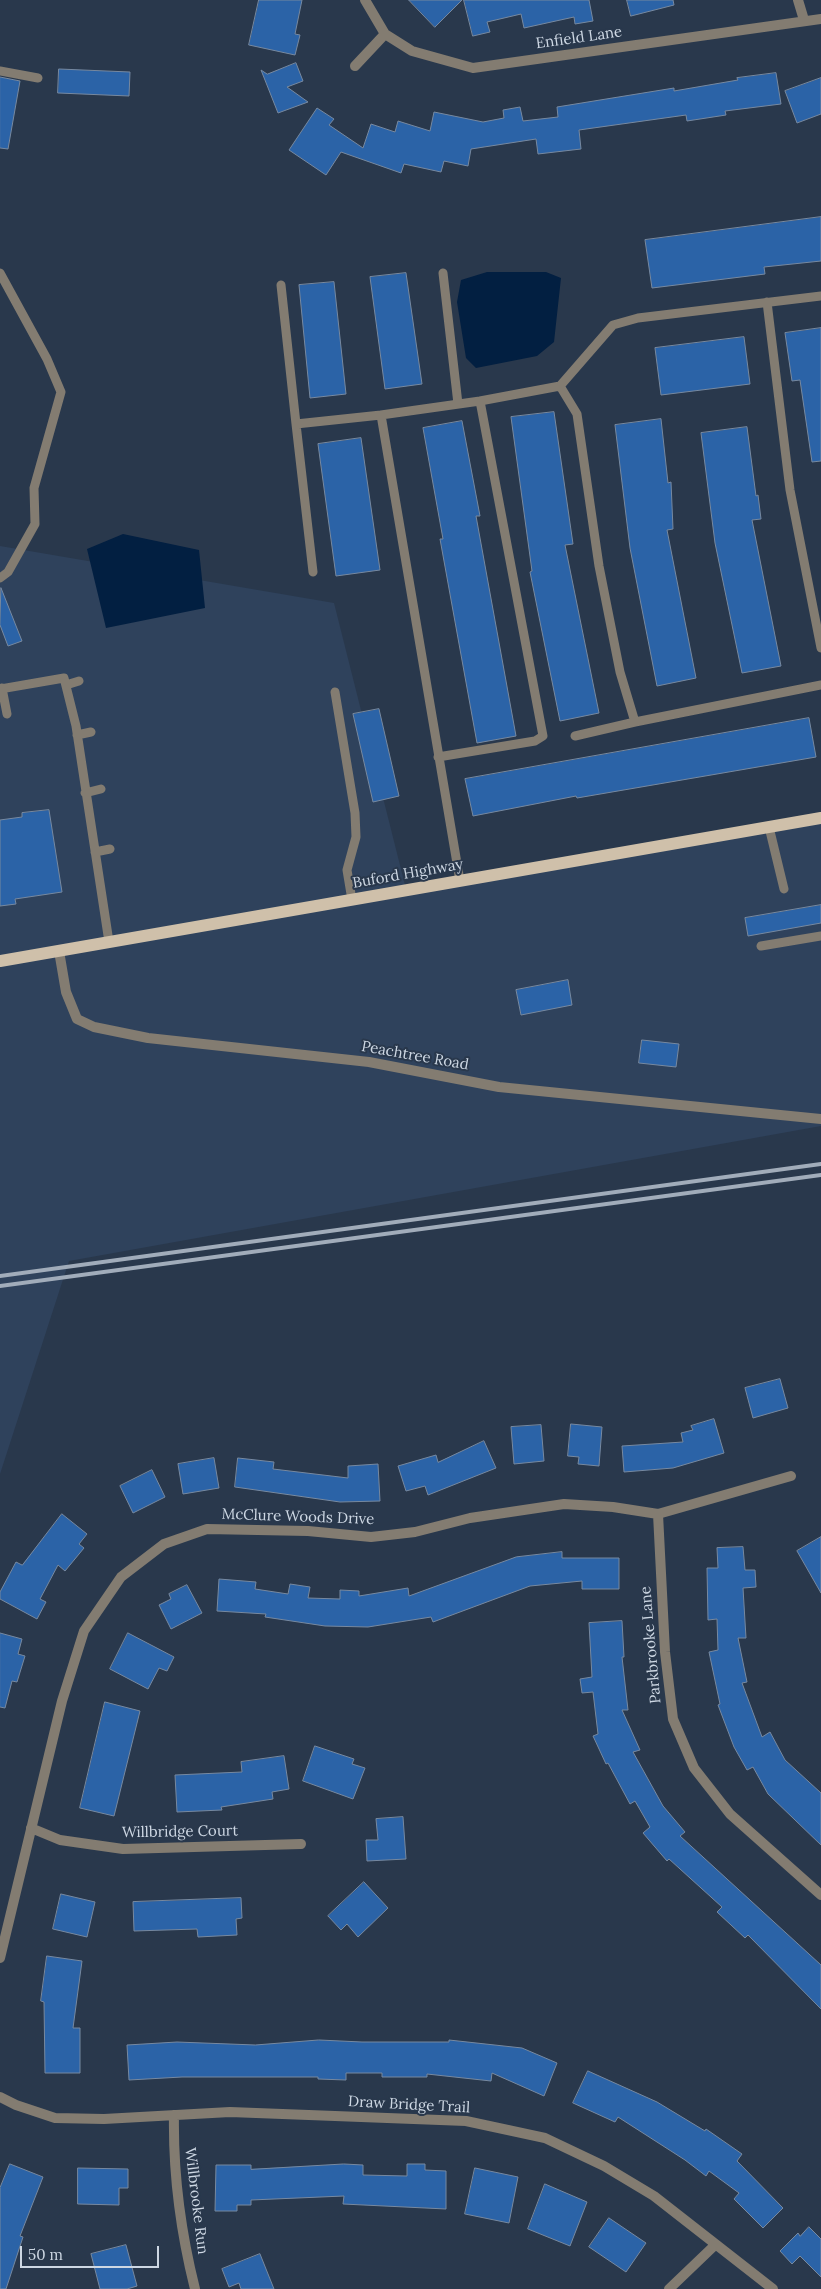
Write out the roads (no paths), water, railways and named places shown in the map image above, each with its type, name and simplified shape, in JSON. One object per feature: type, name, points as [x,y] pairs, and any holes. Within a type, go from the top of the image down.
[{"type":"main road","name":"Buford Highway","points":[[0,961],[821,818]]},
{"type":"street","points":[[355,66],[385,34],[366,0]]},
{"type":"street","points":[[798,0],[804,20]]},
{"type":"street","name":"Enfield Lane","points":[[385,34],[412,50],[473,68],[821,19]]},
{"type":"street","name":"Peachtree Road","points":[[59,950],[66,992],[77,1018],[94,1028],[148,1038],[369,1062],[499,1087],[821,1119]]},
{"type":"street","name":"McClure Woods Drive","points":[[0,1958],[62,1701],[84,1631],[121,1577],[164,1544],[207,1529],[308,1531],[371,1536],[415,1532],[470,1518],[564,1504],[613,1507],[658,1514],[791,1476]]},
{"type":"street","name":"Parkbrooke Lane","points":[[658,1514],[665,1652],[673,1719],[683,1744],[694,1768],[730,1814],[821,1895]]},
{"type":"street","name":"Willbridge Court","points":[[31,1828],[60,1840],[123,1850],[301,1844]]},
{"type":"street","name":"Draw Bridge Trail","points":[[0,2097],[16,2105],[55,2118],[230,2112],[466,2121],[545,2138],[604,2166],[654,2196],[773,2289]]},
{"type":"street","name":"Willbrooke Run","points":[[174,2115],[174,2150],[189,2264],[195,2289]]},
{"type":"street","points":[[670,2289],[715,2245]]},
{"type":"lane","points":[[0,71],[38,78]]},
{"type":"lane","points":[[443,273],[458,404]]},
{"type":"lane","points":[[0,274],[47,359],[61,392],[34,488],[35,524],[8,572],[0,578]]},
{"type":"lane","points":[[281,285],[312,572]]},
{"type":"lane","points":[[296,424],[382,415],[480,401],[560,386],[613,325],[638,318],[821,296]]},
{"type":"lane","points":[[767,302],[790,490],[821,648]]},
{"type":"lane","points":[[560,386],[577,414],[599,566],[620,672],[635,722]]},
{"type":"lane","points":[[438,757],[535,741],[542,736],[480,401]]},
{"type":"lane","points":[[382,415],[460,881]]},
{"type":"lane","points":[[7,714],[1,688],[64,678],[77,735],[109,942]]},
{"type":"lane","points":[[66,685],[79,681]]},
{"type":"lane","points":[[575,736],[635,722],[821,685]]},
{"type":"lane","points":[[335,692],[355,813],[356,838],[347,870],[352,900]]},
{"type":"lane","points":[[77,735],[91,732]]},
{"type":"lane","points":[[85,793],[101,789]]},
{"type":"lane","points":[[769,827],[784,889]]},
{"type":"lane","points":[[95,852],[110,848]]},
{"type":"lane","points":[[761,946],[821,936]]},
{"type":"railway","points":[[0,1276],[821,1164]]},
{"type":"railway","points":[[0,1286],[821,1175]]}]
